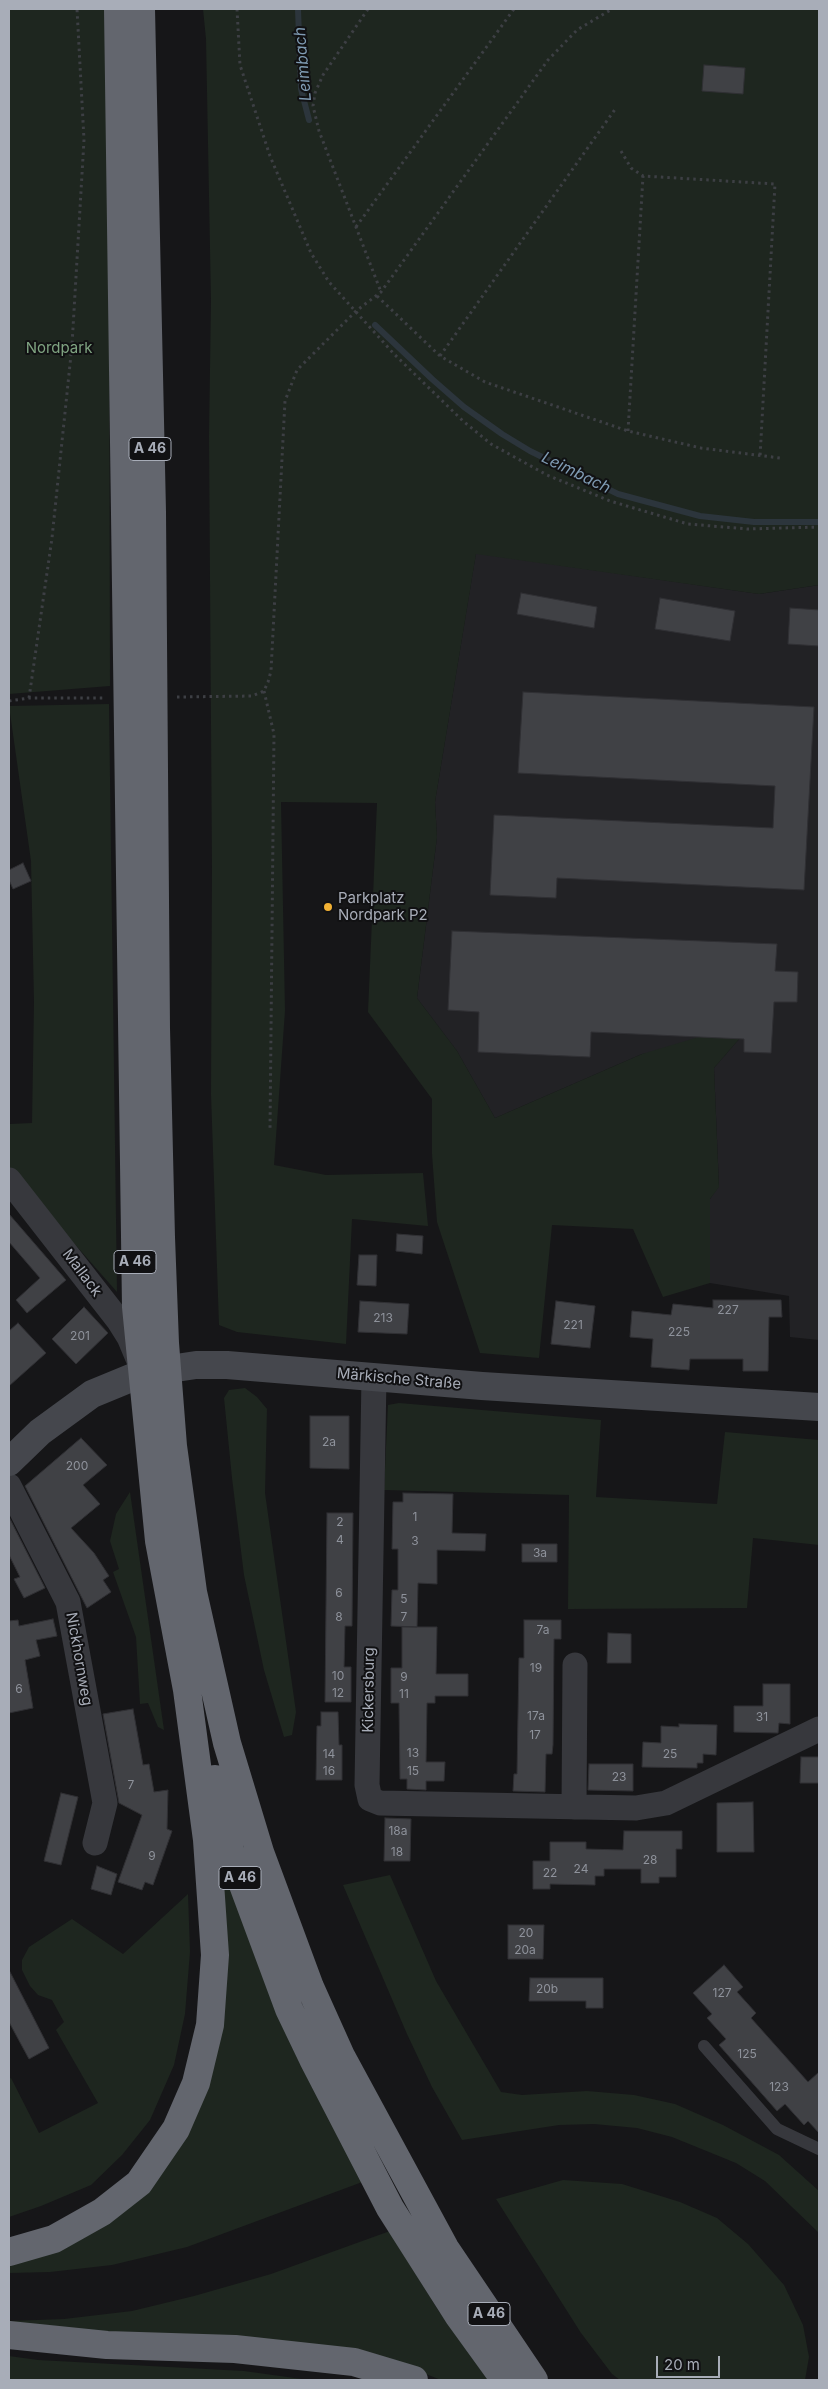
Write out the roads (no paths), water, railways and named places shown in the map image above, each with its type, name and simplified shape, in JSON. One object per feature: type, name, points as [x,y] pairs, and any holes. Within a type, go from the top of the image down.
[{"type":"highway","name":"A 46","points":[[118,9],[136,1307],[159,1541],[172,1608],[194,1668],[230,1850],[290,2008],[350,2133],[390,2208],[432,2252],[534,2380]]},
{"type":"highway","name":"A 46","points":[[141,9],[151,502],[158,1142],[165,1343],[176,1466],[193,1592],[227,1744],[260,1852],[310,1987],[340,2056],[377,2125],[458,2316],[505,2380]]},
{"type":"highway","points":[[9,2252],[54,2239],[102,2212],[139,2182],[176,2129],[196,2082],[210,2024],[216,1955],[207,1840],[187,1690],[172,1608]]},
{"type":"highway","points":[[9,2335],[107,2345],[235,2349],[354,2362],[414,2380]]},
{"type":"main road","name":"Märkische Straße","points":[[9,1462],[62,1414],[92,1394],[132,1376],[167,1368],[227,1365],[374,1377],[819,1407]]},
{"type":"street","name":"Mallack","points":[[9,1180],[119,1321],[129,1337],[132,1376]]},
{"type":"street","name":"Kickersburg","points":[[374,1377],[367,1784],[370,1799],[380,1803],[636,1808],[666,1803],[819,1729]]},
{"type":"street","name":"Nickhornweg","points":[[9,1486],[68,1602],[105,1803],[95,1843]]},
{"type":"street","points":[[574,1807],[575,1665]]},
{"type":"lane","points":[[704,2046],[777,2129],[819,2149]]},
{"type":"waterway","name":"Leimbach","points":[[298,9],[301,89],[309,120]]},
{"type":"waterway","name":"Leimbach","points":[[375,325],[464,407],[502,434],[530,451],[618,494],[700,516],[754,522],[819,522]]},
{"type":"place","name":"Parkplatz Nordpark P2","points":[[328,907]]},
{"type":"park label","name":"Nordpark","points":[[59,348]]}]
